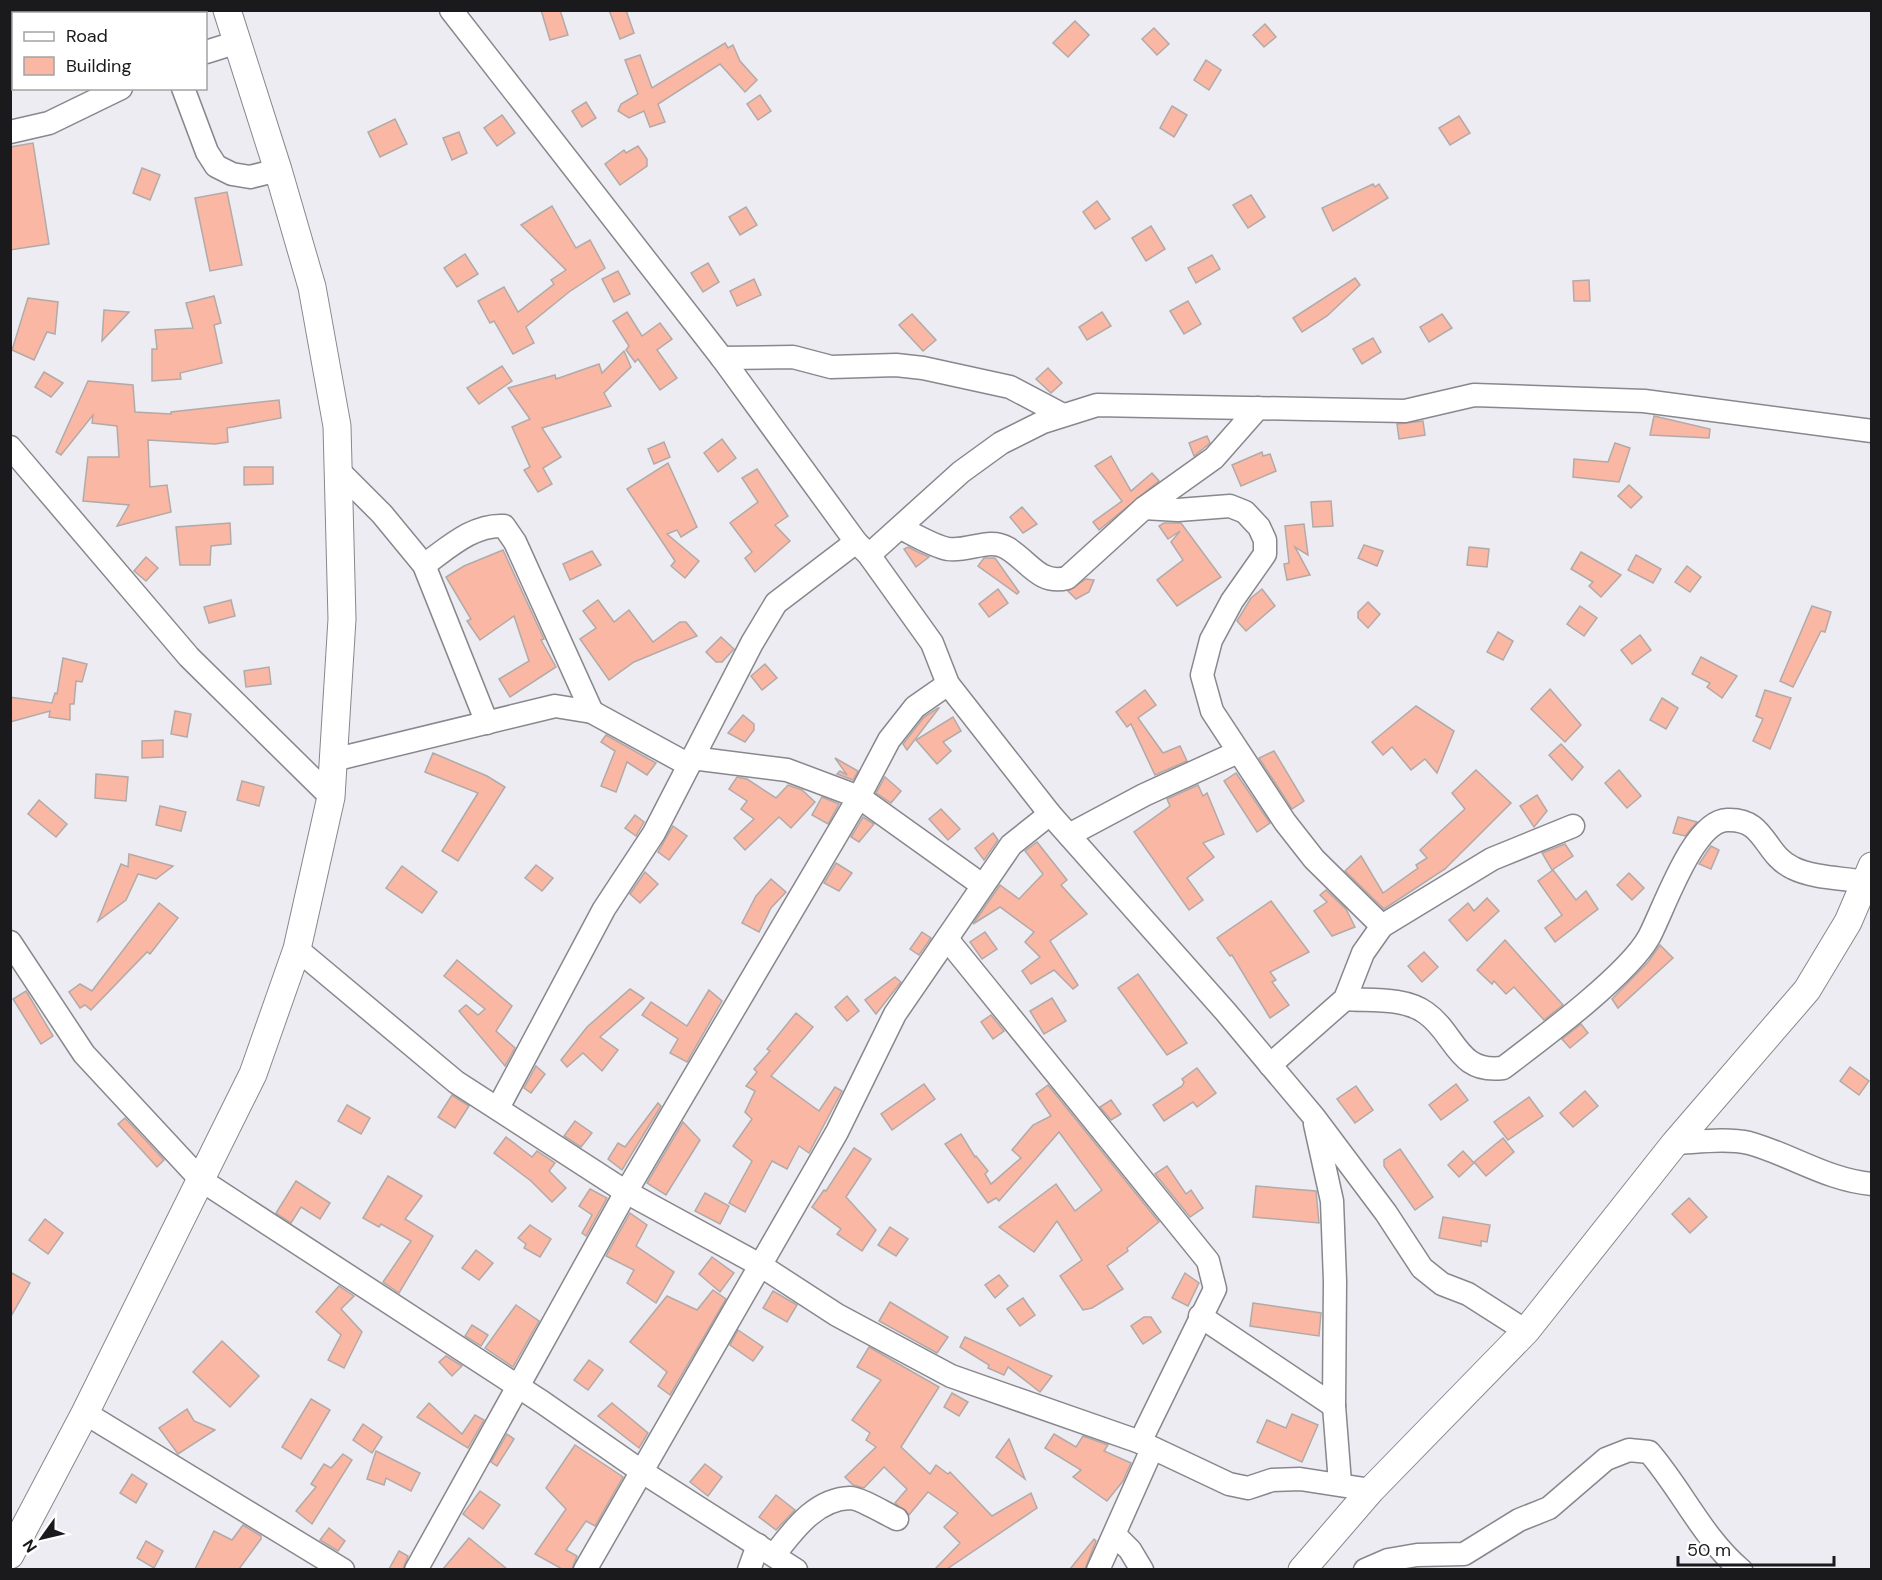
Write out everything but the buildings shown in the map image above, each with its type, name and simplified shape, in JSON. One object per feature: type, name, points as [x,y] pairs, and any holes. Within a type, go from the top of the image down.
[{"type":"main road","points":[[10,1555],[85,1413],[253,1074],[297,949],[331,797],[342,619],[337,426],[312,286],[227,10]]},
{"type":"main road","points":[[1302,1569],[1371,1490],[1526,1332],[1675,1143],[1807,990],[1848,922],[1868,874]]},
{"type":"street","points":[[451,10],[722,358],[932,643],[948,684],[1050,814],[1314,1117],[1386,1213],[1422,1268],[1442,1284],[1468,1294],[1526,1332]]},
{"type":"street","points":[[207,52],[238,42]]},
{"type":"street","points":[[10,132],[49,123],[117,90]]},
{"type":"street","points":[[184,90],[207,152],[216,166],[232,174],[250,177],[278,170]]},
{"type":"street","points":[[722,358],[793,357],[831,367],[896,365],[954,374],[1010,387],[1063,415]]},
{"type":"street","points":[[498,1108],[604,909],[654,833],[752,643],[776,603],[862,548],[901,528],[961,472],[1001,443],[1043,422],[1096,405],[1405,411],[1474,395],[1644,400],[1872,431]]},
{"type":"street","points":[[901,528],[946,549],[966,550],[992,543],[1007,548],[1043,578],[1057,580],[1067,578],[1144,508],[1214,458],[1258,408]]},
{"type":"street","points":[[10,447],[189,657],[331,797]]},
{"type":"street","points":[[338,470],[382,514],[424,565],[487,723]]},
{"type":"street","points":[[1144,508],[1178,510],[1230,506],[1245,512],[1259,527],[1265,540],[1265,554],[1232,601],[1211,640],[1202,675],[1212,711],[1238,752],[1314,859],[1382,926]]},
{"type":"street","points":[[424,565],[462,538],[489,525],[504,526],[515,542],[592,712]]},
{"type":"street","points":[[416,1569],[626,1192],[859,797],[890,740],[915,706],[948,684]]},
{"type":"street","points":[[333,760],[555,706],[592,712],[690,761],[787,770],[859,797],[982,885]]},
{"type":"street","points":[[1070,835],[1144,795],[1238,752]]},
{"type":"street","points":[[585,1569],[837,1132],[895,1014],[1011,845],[1050,814]]},
{"type":"street","points":[[1344,999],[1403,1003],[1426,1013],[1469,1062],[1487,1070],[1503,1068],[1627,964],[1647,940],[1697,839],[1714,823],[1726,820],[1748,822],[1756,827],[1782,862],[1796,870],[1868,874]]},
{"type":"street","points":[[1270,1065],[1344,999],[1363,953],[1382,926],[1492,859],[1573,826]]},
{"type":"street","points":[[947,939],[1208,1261],[1215,1289],[1200,1316],[1146,1445],[1115,1535],[1098,1569]]},
{"type":"street","points":[[10,942],[84,1054],[201,1180],[518,1387],[641,1471],[796,1569]]},
{"type":"street","points":[[297,949],[456,1082],[626,1192],[760,1265],[837,1315],[951,1376],[1146,1445],[1229,1484],[1248,1488],[1272,1480],[1340,1484],[1371,1490]]},
{"type":"street","points":[[1314,1117],[1332,1200],[1335,1281],[1334,1406],[1340,1484]]},
{"type":"street","points":[[1675,1143],[1747,1143],[1786,1156],[1822,1174],[1872,1184]]},
{"type":"street","points":[[1200,1316],[1334,1406]]},
{"type":"street","points":[[85,1413],[343,1569]]},
{"type":"street","points":[[1365,1569],[1388,1560],[1417,1555],[1464,1554],[1519,1520],[1549,1508],[1606,1459],[1629,1450],[1649,1452],[1672,1479],[1697,1522],[1720,1552],[1741,1569]]},
{"type":"street","points":[[749,1569],[766,1550],[822,1505],[851,1498],[897,1519]]},
{"type":"street","points":[[1115,1535],[1130,1550],[1142,1569]]}]
